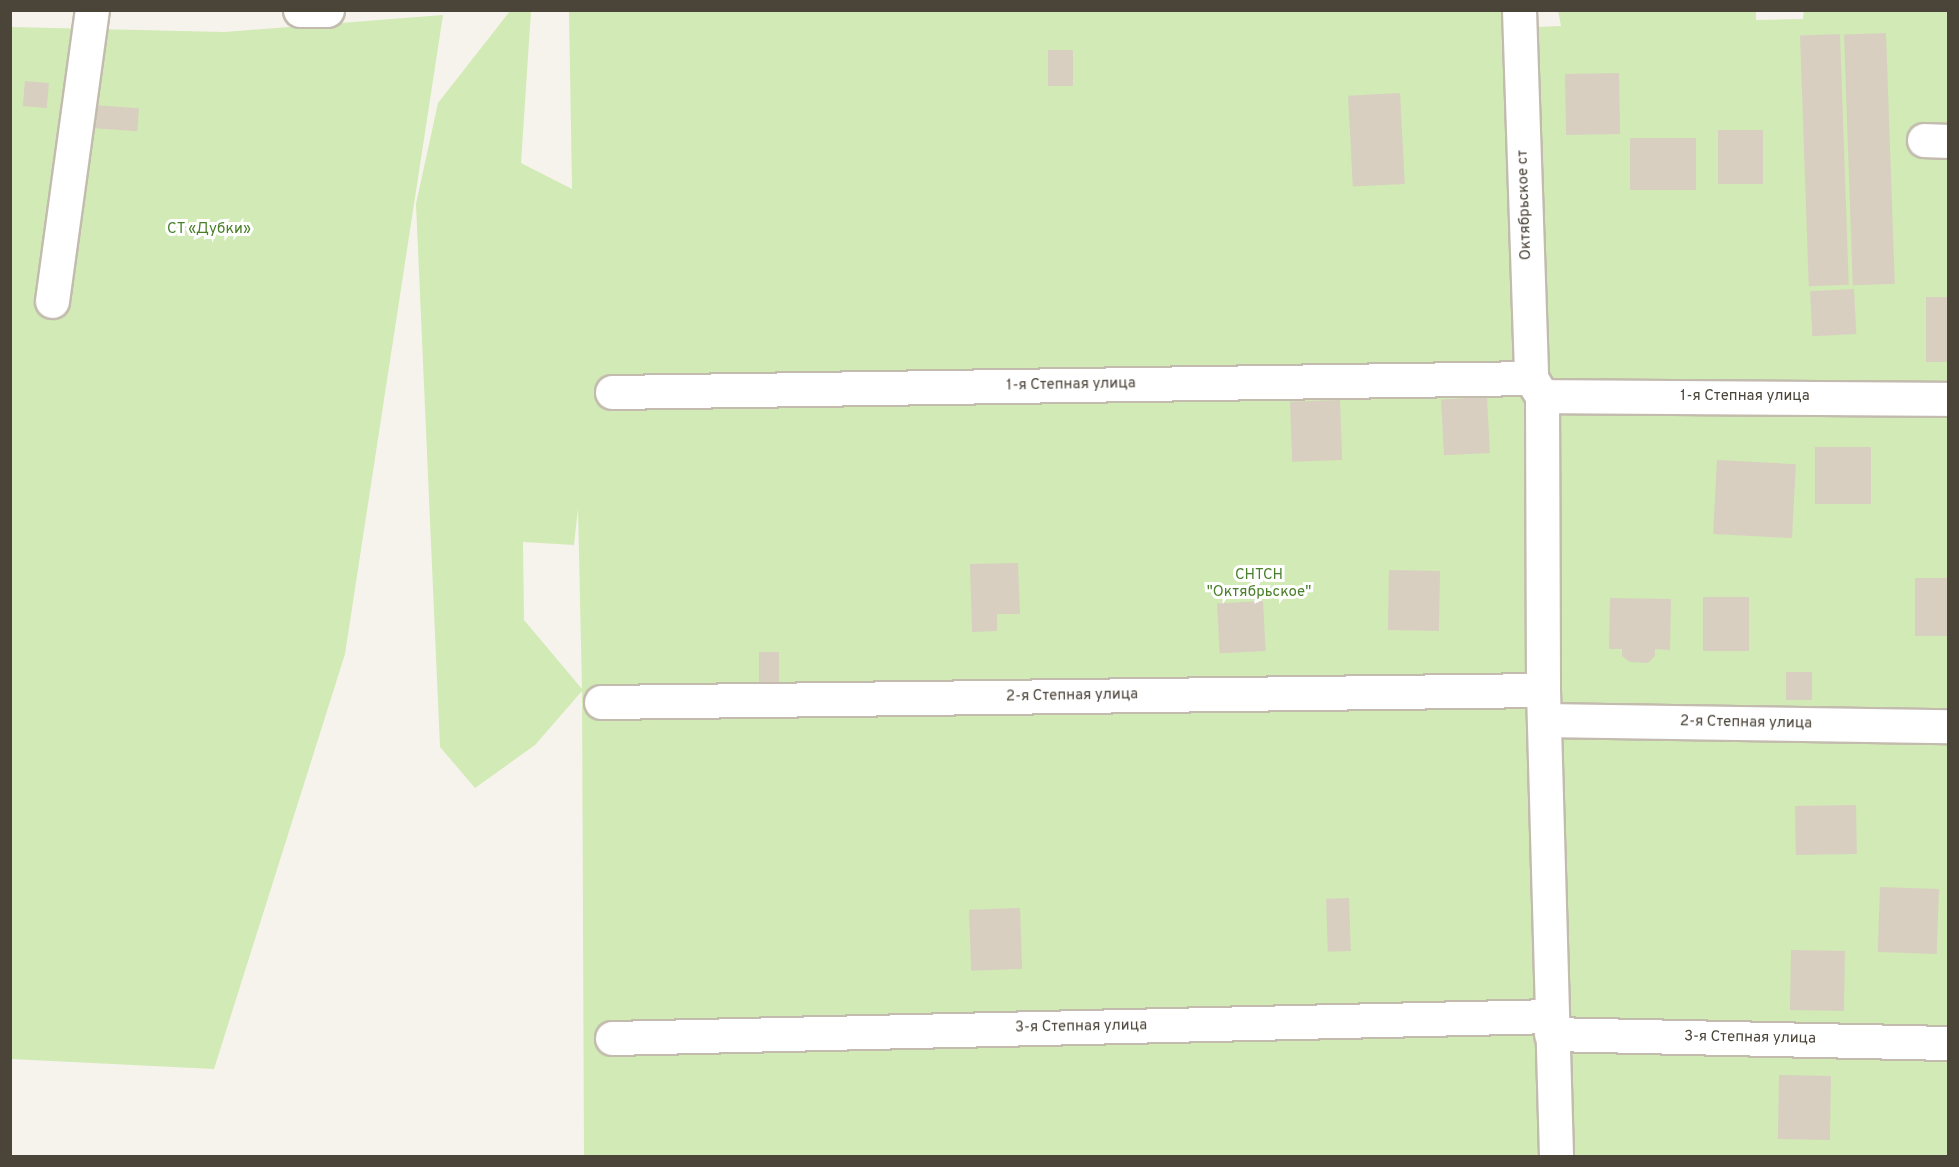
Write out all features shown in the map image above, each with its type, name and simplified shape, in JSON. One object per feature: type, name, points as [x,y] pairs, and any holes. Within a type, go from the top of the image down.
[{"type":"street","points":[[52,302],[92,10]]},
{"type":"street","points":[[300,10],[327,10]]},
{"type":"street","name":"Октябрьское ст","points":[[1519,10],[1536,387],[1556,1156]]},
{"type":"street","name":"1-я Степная улица","points":[[612,392],[1536,387],[1948,399]]},
{"type":"street","name":"2-я Степная улица","points":[[601,702],[1543,705],[1948,726]]},
{"type":"street","name":"3-я Степная улица","points":[[612,1038],[1551,1025],[1948,1043]]},
{"type":"green space","name":"СНТСН \"Октябрьское\"","points":[[1534,10],[1536,27],[1561,26],[1558,10],[1756,10],[1756,20],[1803,19],[1804,10],[1948,11],[1948,1156],[584,1156],[582,691],[535,745],[475,788],[440,747],[416,204],[438,103],[510,11],[531,11],[521,163],[572,189],[569,11]],"holes":[[[578,508],[582,689],[524,620],[523,542],[574,545]]]},
{"type":"green space","name":"СТ «Дубки»","points":[[443,15],[345,654],[214,1069],[11,1059],[11,27],[224,32]]},
{"type":"building","points":[[1886,33],[1895,284],[1853,285],[1844,34]]},
{"type":"building","points":[[1840,34],[1849,285],[1809,286],[1800,35]]},
{"type":"building","points":[[1048,50],[1073,50],[1073,86],[1048,86]]},
{"type":"building","points":[[1619,73],[1620,134],[1566,135],[1565,74]]},
{"type":"building","points":[[25,81],[49,83],[47,108],[23,106]]},
{"type":"building","points":[[1400,93],[1405,184],[1353,187],[1348,96]]},
{"type":"building","points":[[93,105],[139,108],[137,131],[91,128]]},
{"type":"building","points":[[1718,130],[1763,130],[1763,184],[1718,184]]},
{"type":"building","points":[[1630,138],[1696,138],[1696,190],[1630,190]]},
{"type":"building","points":[[1854,289],[1856,334],[1812,336],[1810,291]]},
{"type":"building","points":[[1926,297],[1948,297],[1948,362],[1926,362]]},
{"type":"building","points":[[1487,397],[1490,453],[1444,455],[1441,399]]},
{"type":"building","points":[[1340,400],[1342,460],[1292,462],[1290,402]]},
{"type":"building","points":[[1815,447],[1871,447],[1871,504],[1815,504]]},
{"type":"building","points":[[1717,460],[1796,464],[1792,538],[1713,534]]},
{"type":"building","points":[[1018,563],[1020,614],[997,614],[997,631],[972,632],[970,564]]},
{"type":"building","points":[[1389,570],[1440,571],[1439,631],[1388,630]]},
{"type":"building","points":[[1915,578],[1948,578],[1948,636],[1915,636]]},
{"type":"building","points":[[1703,597],[1749,597],[1749,651],[1703,651]]},
{"type":"building","points":[[1610,598],[1671,599],[1670,650],[1655,649],[1655,656],[1648,663],[1630,662],[1622,656],[1622,649],[1609,649]]},
{"type":"building","points":[[1263,601],[1266,651],[1220,653],[1217,603]]},
{"type":"building","points":[[759,652],[779,652],[779,683],[759,683]]},
{"type":"building","points":[[1786,672],[1812,672],[1812,700],[1786,700]]},
{"type":"building","points":[[1856,805],[1857,854],[1796,855],[1795,806]]},
{"type":"building","points":[[1880,887],[1939,889],[1937,954],[1878,952]]},
{"type":"building","points":[[1349,898],[1351,951],[1328,952],[1326,899]]},
{"type":"building","points":[[1020,908],[1022,969],[971,971],[969,910]]},
{"type":"building","points":[[1791,950],[1845,951],[1844,1011],[1790,1010]]},
{"type":"building","points":[[1779,1075],[1831,1076],[1830,1140],[1778,1139]]}]
